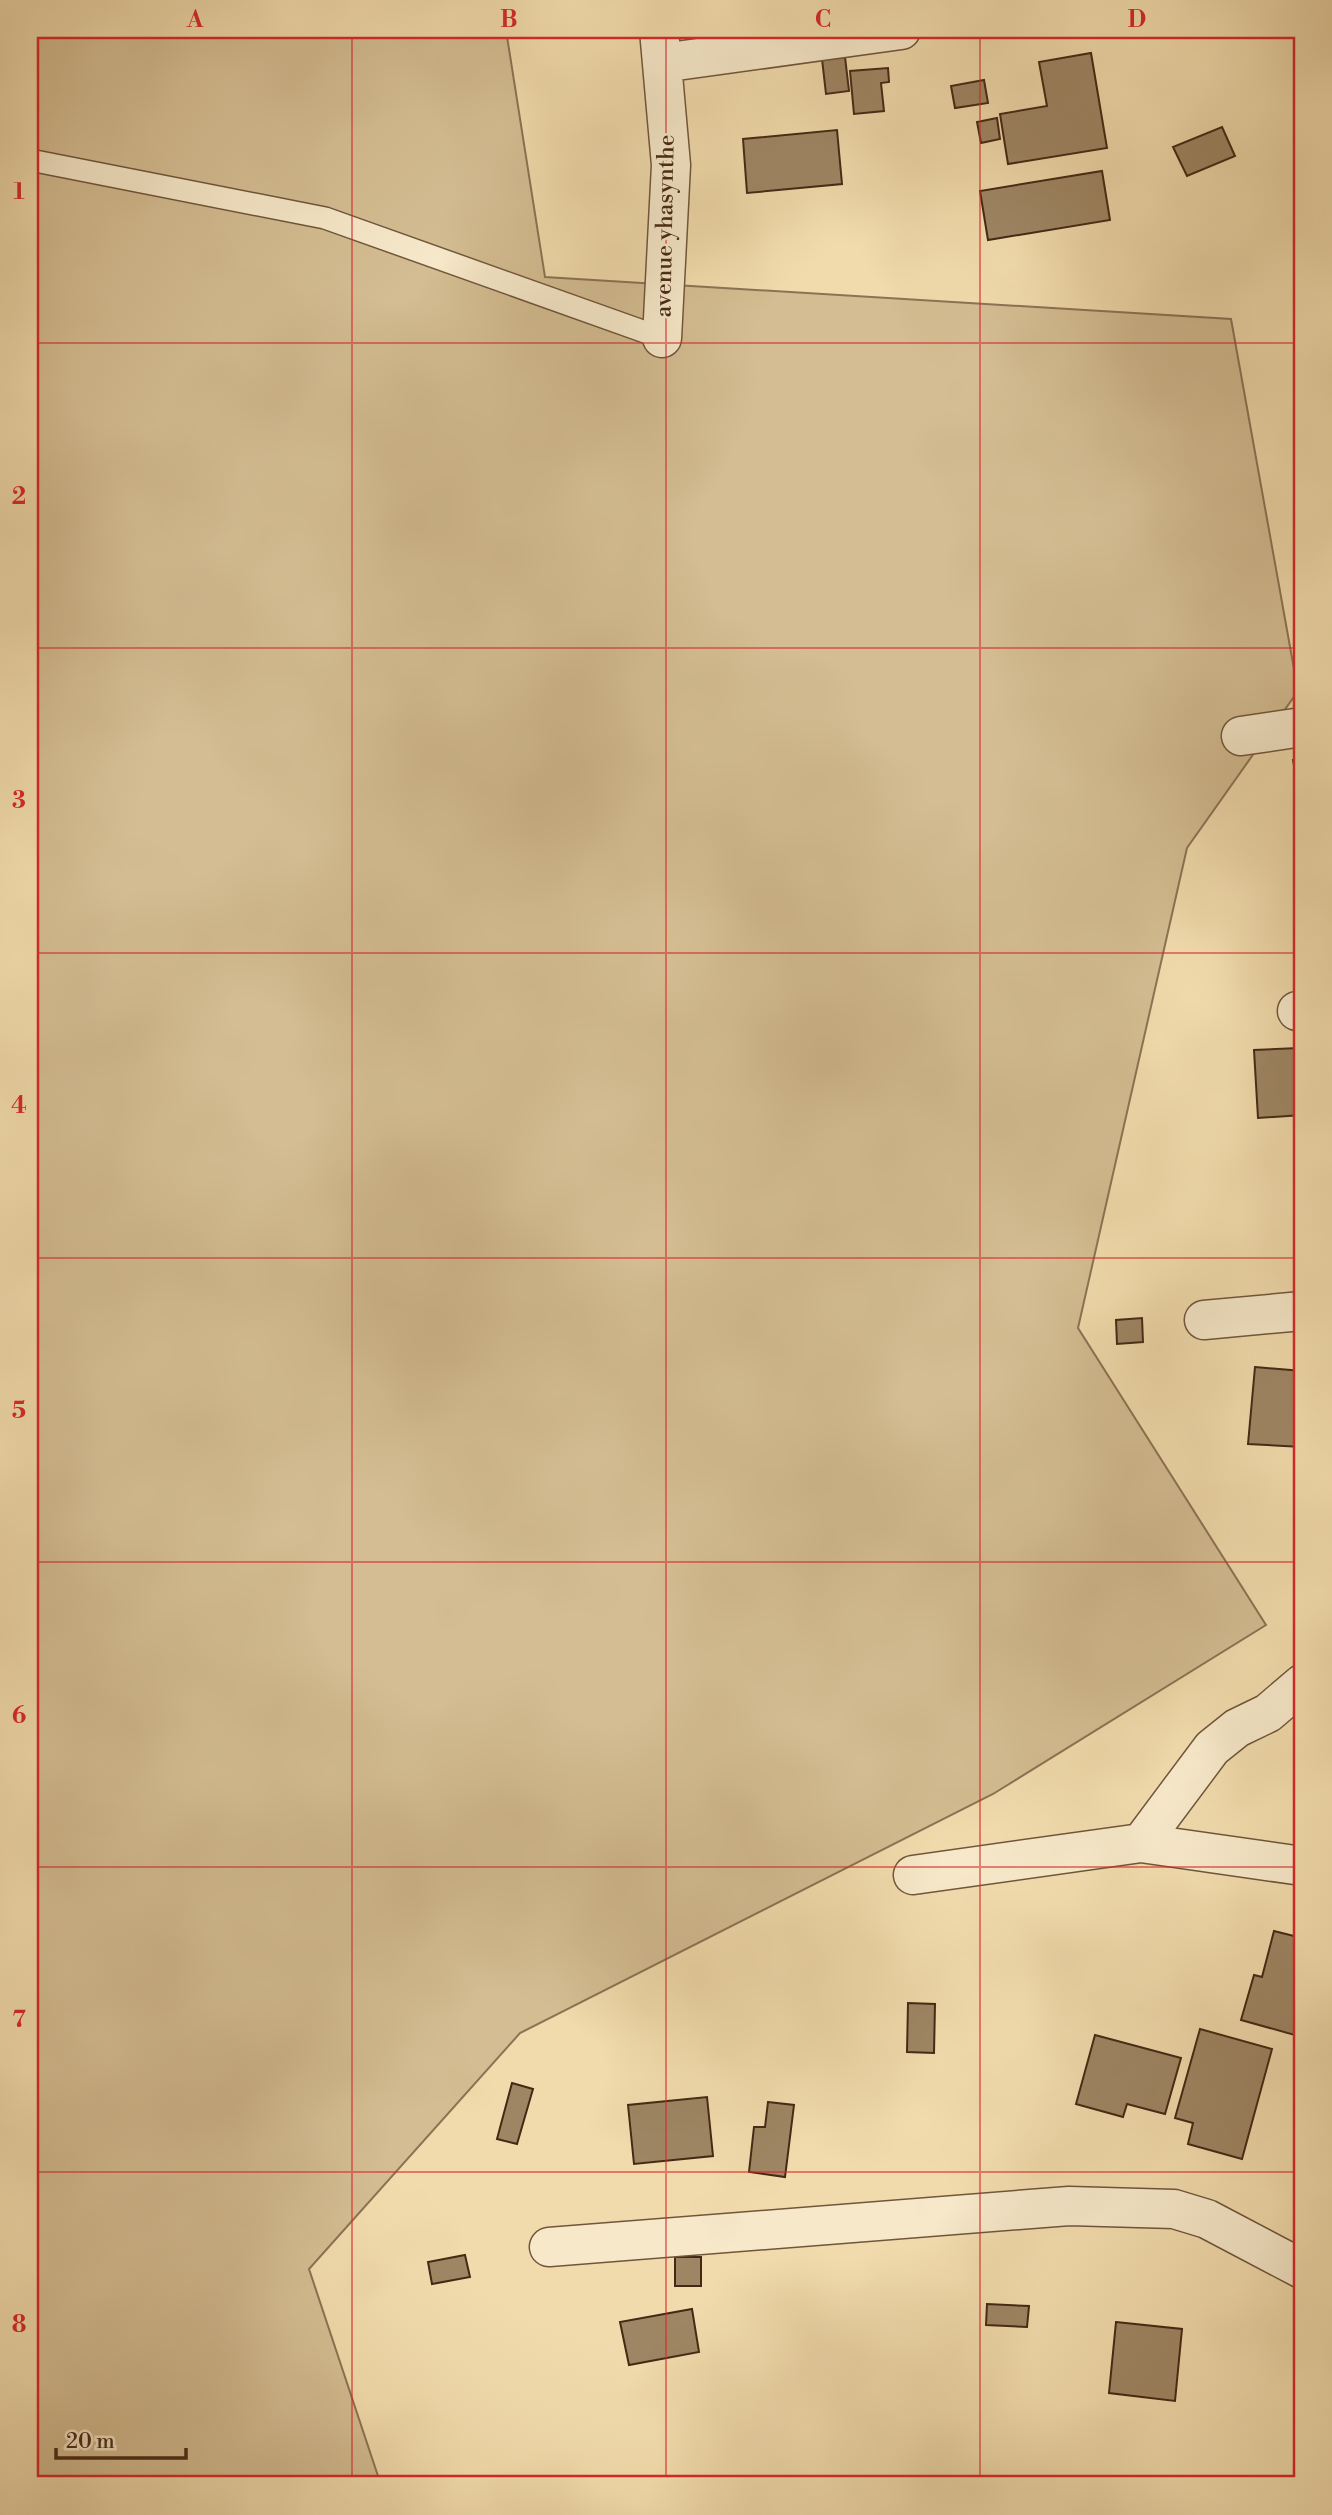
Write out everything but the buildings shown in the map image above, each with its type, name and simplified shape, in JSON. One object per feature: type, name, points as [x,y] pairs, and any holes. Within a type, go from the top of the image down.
[{"type":"street","points":[[660,46],[901,30]]},
{"type":"street","name":"avenue yhasynthe","points":[[660,46],[671,165],[662,338]]},
{"type":"street","points":[[1241,736],[1302,727]]},
{"type":"street","points":[[1204,1320],[1302,1311]]},
{"type":"street","points":[[1141,1843],[1212,1748],[1237,1728],[1268,1713],[1302,1684]]},
{"type":"street","points":[[914,1875],[1141,1843],[1302,1866]]},
{"type":"street","points":[[549,2247],[1069,2206],[1174,2209],[1207,2218],[1302,2269]]},
{"type":"lane","points":[[30,160],[325,218],[662,338]]},
{"type":"shaded area","points":[[30,30],[506,30],[545,277],[1231,319],[1298,691],[1187,848],[1078,1328],[1266,1625],[993,1794],[520,2033],[309,2269],[381,2485],[30,2485]]}]
